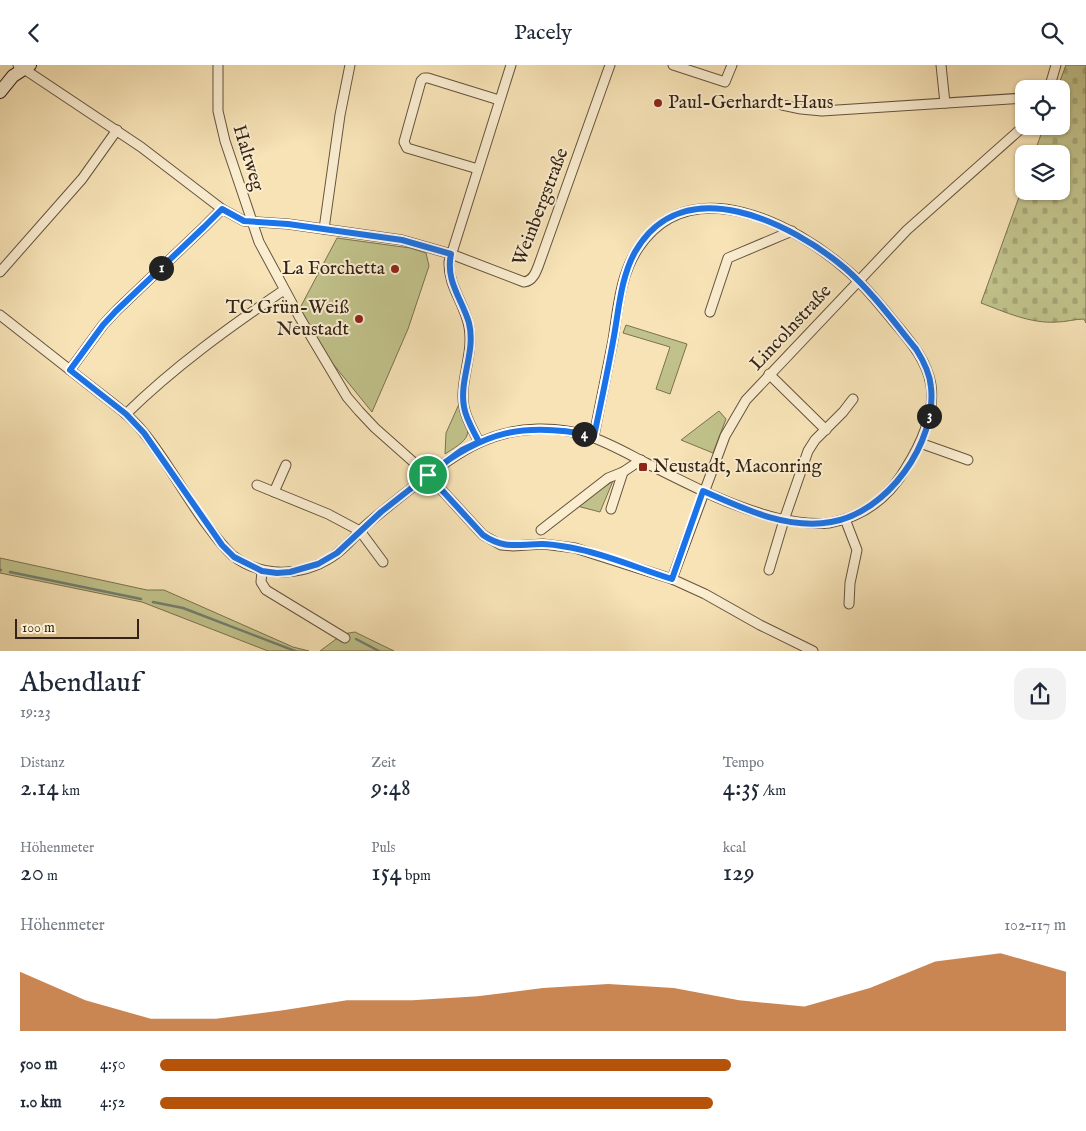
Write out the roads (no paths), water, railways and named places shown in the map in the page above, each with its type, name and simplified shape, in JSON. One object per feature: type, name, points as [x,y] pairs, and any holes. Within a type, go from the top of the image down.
[{"type":"street","name":"Haltweg","points":[[218,65],[218,111],[220,123],[251,221],[402,240],[451,254]]},
{"type":"street","points":[[324,229],[340,115],[350,65]]},
{"type":"street","points":[[479,442],[464,406],[464,387],[470,359],[471,336],[465,313],[448,271],[451,254],[511,65]]},
{"type":"street","name":"Weinbergstraße","points":[[451,254],[517,281],[526,282],[532,279],[610,65]]},
{"type":"street","points":[[672,65],[725,82],[732,65]]},
{"type":"street","points":[[942,65],[945,103]]},
{"type":"street","points":[[1052,80],[1056,65]]},
{"type":"street","points":[[0,91],[24,66],[117,130],[222,209],[244,221],[251,221],[263,251],[284,290],[348,397],[375,428],[428,475],[483,535],[491,541],[501,545],[543,544],[575,548],[672,579],[705,594],[760,625],[813,651]]},
{"type":"street","points":[[478,169],[407,148],[404,145],[421,81],[424,78],[428,78],[499,100]]},
{"type":"street","points":[[782,105],[822,111],[1015,99]]},
{"type":"street","points":[[0,272],[82,179],[117,130]]},
{"type":"street","name":"Lincolnstraße","points":[[672,579],[703,491],[731,423],[746,400],[913,224],[1015,134]]},
{"type":"street","points":[[0,315],[126,414],[144,433],[222,545],[234,557],[262,571],[277,573],[290,572],[318,564],[337,553],[360,531],[428,475],[462,450],[479,442],[510,432],[532,429],[564,430],[594,436],[737,506],[807,524],[845,519],[872,506],[895,485],[920,443],[931,403],[931,386],[926,368],[916,349],[858,280],[821,250],[792,231],[744,213],[731,209],[707,208],[688,212],[670,219],[651,232],[636,250],[626,274],[594,436]]},
{"type":"street","points":[[70,370],[103,325],[116,311],[222,209]]},
{"type":"street","points":[[710,312],[728,258],[792,231]]},
{"type":"street","points":[[126,414],[184,362],[223,332],[284,290]]},
{"type":"street","points":[[769,374],[826,429]]},
{"type":"street","points":[[770,570],[784,519],[808,451],[815,440],[843,412],[853,399]]},
{"type":"street","points":[[920,443],[968,460]]},
{"type":"street","points":[[541,530],[608,479],[641,460]]},
{"type":"street","points":[[274,492],[286,465]]},
{"type":"street","points":[[611,509],[623,472]]},
{"type":"street","points":[[257,485],[328,514],[360,531],[383,562]]},
{"type":"street","points":[[845,519],[857,550],[850,583],[849,604]]},
{"type":"street","points":[[262,571],[261,582],[266,590],[345,638]]},
{"type":"waterway","points":[[10,572],[141,599]]},
{"type":"waterway","points":[[153,602],[183,608],[295,651]]},
{"type":"waterway","points":[[356,639],[379,651]]},
{"type":"place","name":"Paul-Gerhardt-Haus","points":[[658,103]]},
{"type":"place","name":"La Forchetta","points":[[395,269]]},
{"type":"place","name":"TC Grün-Weiß Neustadt","points":[[359,319]]},
{"type":"place","name":"Neustadt, Maconring","points":[[643,467]]}]
